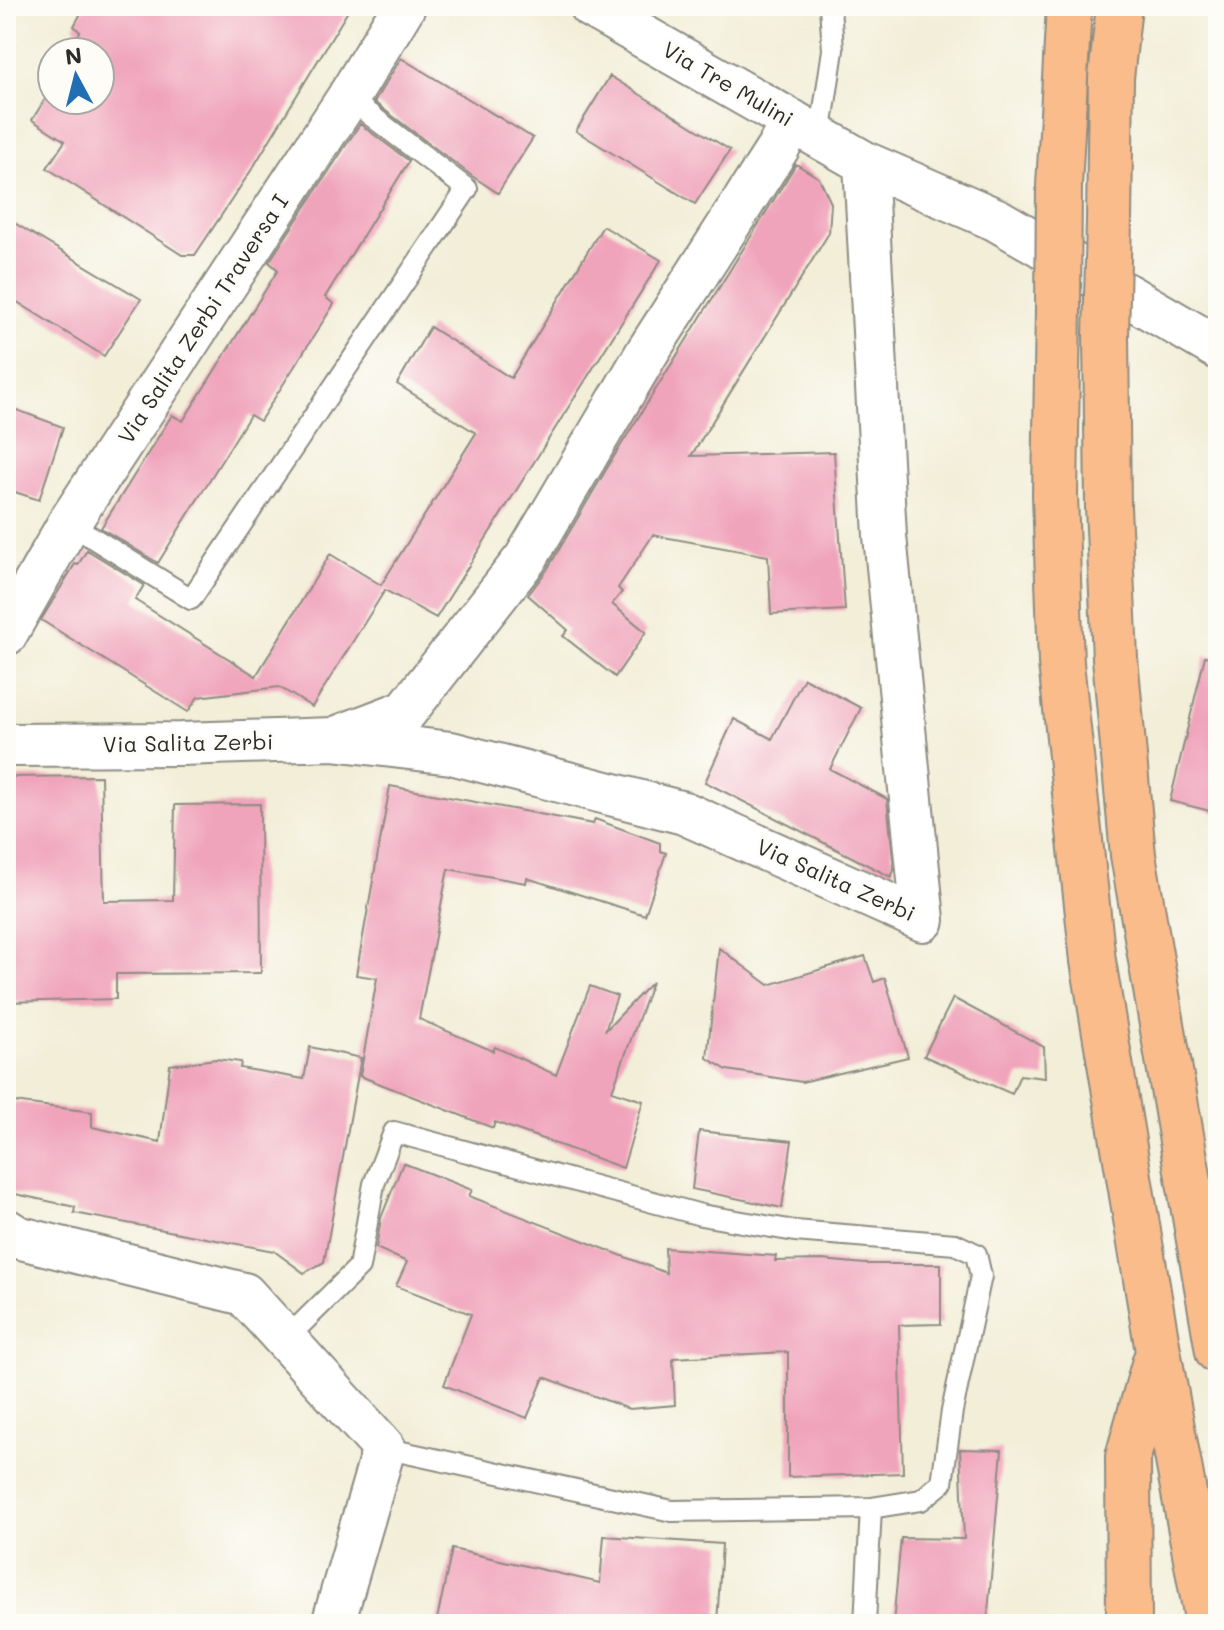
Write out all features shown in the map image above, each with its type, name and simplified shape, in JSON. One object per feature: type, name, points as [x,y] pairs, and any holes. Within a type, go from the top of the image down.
[{"type":"highway","points":[[1069,6],[1059,186],[1055,495],[1061,663],[1093,961],[1158,1351],[1208,1624]]},
{"type":"highway","points":[[1119,6],[1111,78],[1106,336],[1108,507],[1114,643],[1133,855],[1218,1351]]},
{"type":"highway","points":[[1129,1624],[1128,1457],[1158,1351]]},
{"type":"street","name":"Via Salita Zerbi Traversa I","points":[[6,634],[69,523],[348,98],[404,6]]},
{"type":"street","name":"Via Tre Mulini","points":[[590,6],[865,163],[997,220],[1218,348]]},
{"type":"street","points":[[333,739],[406,711],[526,558],[648,351],[778,148],[806,129]]},
{"type":"street","name":"Via Salita Zerbi","points":[[6,745],[333,739],[451,753],[684,813],[923,920],[885,536],[865,163]]},
{"type":"street","points":[[6,1230],[17,1237],[244,1294],[384,1448],[333,1624]]},
{"type":"lane","points":[[806,129],[833,50],[830,6]]},
{"type":"lane","points":[[69,523],[191,599],[467,189],[348,98]]},
{"type":"lane","points":[[286,1339],[359,1267],[374,1184],[394,1132],[701,1215],[795,1231],[955,1244],[976,1254],[981,1276],[952,1411],[942,1483],[921,1500],[871,1508],[672,1511],[384,1448]]},
{"type":"lane","points":[[865,1624],[871,1508]]},
{"type":"building","points":[[85,6],[351,6],[254,166],[195,255],[182,255],[47,168],[65,141],[32,120],[36,114],[116,116],[116,36],[78,36],[80,32],[74,26]]},
{"type":"building","points":[[401,58],[533,138],[498,193],[374,102]]},
{"type":"building","points":[[610,76],[730,150],[695,204],[576,131]]},
{"type":"building","points":[[360,124],[409,161],[325,297],[334,304],[260,421],[250,415],[158,563],[101,528],[172,415],[183,421],[278,270],[269,262]]},
{"type":"building","points":[[796,164],[819,178],[831,203],[829,233],[691,456],[834,452],[845,610],[771,614],[768,556],[653,535],[618,588],[622,592],[612,604],[646,632],[615,677],[563,636],[568,630],[528,595],[547,570]]},
{"type":"building","points":[[6,218],[141,299],[104,356],[6,295]]},
{"type":"building","points":[[603,226],[661,260],[436,618],[385,590],[312,707],[279,687],[198,697],[188,712],[41,620],[87,550],[144,585],[135,600],[256,676],[330,554],[381,585],[476,433],[397,384],[430,327],[511,378]]},
{"type":"building","points":[[6,406],[63,427],[39,500],[6,489]]},
{"type":"building","points":[[1205,656],[1218,658],[1218,813],[1170,801]]},
{"type":"building","points":[[804,678],[861,708],[830,769],[887,799],[894,870],[891,877],[705,782],[734,719],[772,739]]},
{"type":"building","points":[[101,776],[104,901],[173,900],[175,805],[260,804],[261,973],[116,974],[116,999],[6,1002],[6,777]]},
{"type":"building","points":[[390,786],[593,824],[595,819],[660,843],[660,851],[666,853],[645,915],[527,878],[526,883],[448,869],[419,1019],[493,1051],[495,1047],[556,1075],[590,986],[617,996],[605,1031],[652,982],[612,1091],[643,1101],[623,1168],[495,1122],[493,1128],[360,1076],[377,978],[356,975]]},
{"type":"building","points":[[719,948],[769,985],[865,956],[874,982],[885,978],[908,1057],[802,1082],[727,1070],[707,1058]]},
{"type":"building","points":[[953,998],[1044,1047],[1045,1078],[1020,1075],[1012,1094],[924,1056]]},
{"type":"building","points":[[310,1047],[361,1058],[324,1262],[304,1273],[274,1251],[74,1213],[75,1207],[6,1192],[6,1134],[14,1102],[92,1112],[92,1127],[160,1142],[170,1065],[216,1059],[241,1062],[240,1068],[304,1079]]},
{"type":"building","points":[[699,1131],[792,1141],[782,1208],[692,1189]]},
{"type":"building","points":[[403,1163],[472,1190],[469,1196],[666,1273],[665,1248],[776,1256],[775,1261],[941,1264],[941,1324],[899,1325],[903,1473],[788,1477],[788,1352],[673,1358],[675,1405],[629,1409],[544,1377],[527,1418],[444,1385],[471,1314],[396,1286],[407,1262],[376,1248],[381,1218]]},
{"type":"building","points":[[960,1449],[1002,1450],[987,1624],[893,1624],[901,1538],[964,1539]]},
{"type":"building","points":[[604,1536],[722,1544],[717,1624],[436,1624],[452,1549],[600,1583]]}]
